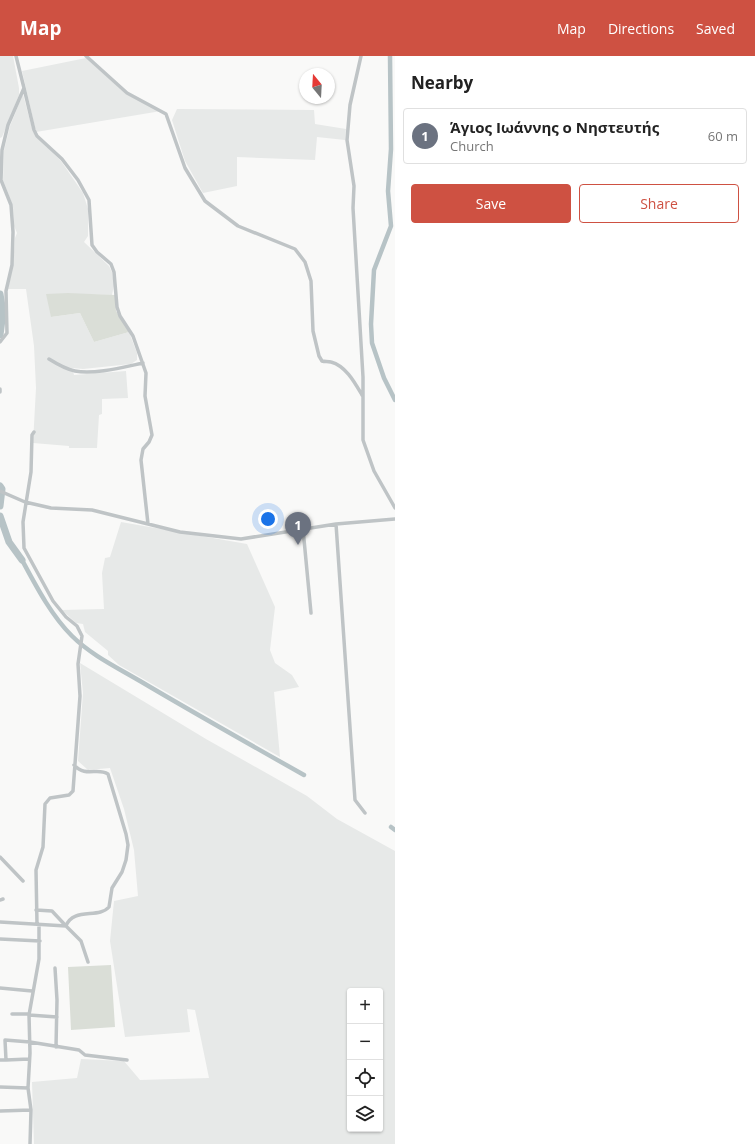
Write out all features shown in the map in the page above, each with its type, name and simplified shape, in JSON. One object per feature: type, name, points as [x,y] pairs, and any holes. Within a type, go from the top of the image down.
[{"type":"street","points":[[16,56],[34,130],[37,136],[62,159],[78,180],[89,200],[92,245],[97,252],[111,264],[114,272],[120,316],[134,336],[147,377],[146,400],[152,435],[150,442],[142,452],[148,524]]},
{"type":"street","points":[[86,56],[127,93],[166,114],[185,168],[205,201],[238,226],[295,249],[305,262],[311,281],[313,331],[319,356],[322,361],[331,362],[341,367],[349,374],[362,395]]},
{"type":"street","points":[[362,56],[350,105],[347,140],[354,191],[353,208],[363,376],[362,430],[364,448],[377,478],[395,508]]},
{"type":"street","points":[[0,342],[7,333],[6,291],[12,265],[13,232],[11,205],[1,180],[2,150],[8,125],[24,88]]},
{"type":"street","points":[[49,359],[65,368],[78,372],[118,369],[143,363]]},
{"type":"street","points":[[30,1144],[31,1110],[28,1088],[30,1059],[29,1015],[32,991],[38,964],[40,942],[36,910],[36,874],[44,845],[46,803],[51,797],[68,795],[72,793],[80,691],[78,670],[82,636],[77,626],[63,614],[53,601],[25,552],[23,542],[25,502],[31,472],[32,435],[34,432]]},
{"type":"street","points":[[0,491],[25,502],[51,508],[92,510],[180,532],[248,539],[336,524],[395,519]]},
{"type":"street","points":[[336,524],[355,800],[357,805],[365,813]]},
{"type":"street","points":[[303,529],[311,613]]},
{"type":"street","points":[[66,926],[69,919],[73,916],[103,911],[108,908],[111,904],[112,888],[125,864],[128,845],[108,774],[102,772],[85,772],[74,765]]},
{"type":"street","points":[[0,858],[23,881]]},
{"type":"street","points":[[36,910],[52,911],[80,941],[88,962]]},
{"type":"street","points":[[0,922],[66,926]]},
{"type":"street","points":[[0,939],[40,942]]},
{"type":"street","points":[[55,968],[57,1017],[56,1047]]},
{"type":"street","points":[[0,988],[32,991]]},
{"type":"street","points":[[12,1014],[57,1017]]},
{"type":"street","points":[[6,1060],[5,1040],[30,1042],[79,1050],[85,1056],[127,1060]]},
{"type":"street","points":[[0,1060],[30,1059]]},
{"type":"street","points":[[0,1087],[28,1088]]},
{"type":"street","points":[[0,1110],[31,1110]]},
{"type":"shaded area","points":[[0,56],[13,56],[19,95],[2,137],[0,138]]},
{"type":"shaded area","points":[[86,58],[126,94],[161,111],[36,132],[22,71]]},
{"type":"shaded area","points":[[23,94],[33,132],[61,161],[83,193],[88,209],[88,236],[84,242],[109,266],[112,272],[114,285],[112,295],[68,294],[51,317],[80,313],[94,342],[129,332],[137,353],[137,360],[131,364],[83,369],[72,368],[74,375],[126,371],[128,398],[102,399],[102,414],[99,415],[97,448],[69,448],[69,446],[33,443],[36,388],[34,346],[26,289],[8,289],[17,233],[14,226],[13,206],[3,180],[4,150],[10,126]]},
{"type":"shaded area","points":[[177,109],[314,110],[315,124],[346,129],[345,140],[317,137],[315,160],[237,157],[237,186],[203,193],[185,161],[172,120]]},
{"type":"shaded area","points":[[68,293],[115,295],[116,311],[129,332],[94,342],[80,313],[51,317],[46,294]]},
{"type":"shaded area","points":[[121,522],[247,544],[275,607],[270,650],[275,663],[292,675],[299,687],[274,692],[280,757],[119,665],[108,655],[108,651],[85,632],[83,624],[76,623],[62,610],[104,609],[102,573],[105,558],[110,557]]},
{"type":"shaded area","points":[[80,663],[206,739],[307,796],[337,819],[395,851],[395,1144],[34,1144],[32,1082],[77,1078],[81,1059],[124,1061],[140,1080],[209,1078],[195,1010],[187,1009],[190,1032],[125,1037],[110,941],[114,901],[138,896],[134,850],[124,809],[110,768],[88,770],[78,761],[83,693]]},
{"type":"shaded area","points":[[111,965],[115,1027],[71,1030],[68,967]]},
{"type":"waterway","points":[[390,56],[391,149],[388,191],[391,226],[374,270],[371,324],[372,343],[384,378],[395,400]]},
{"type":"waterway","points":[[0,294],[3,312],[0,335]]},
{"type":"waterway","points":[[0,486],[2,489],[0,506]]},
{"type":"waterway","points":[[0,516],[9,542],[22,560]]},
{"type":"waterway","points":[[22,560],[44,600],[57,619],[79,643],[114,666],[304,775]]},
{"type":"waterway","points":[[391,827],[395,830]]},
{"type":"place","name":"Άγιος Ιωάννης ο Νηστευτής","points":[[298,545]]}]
